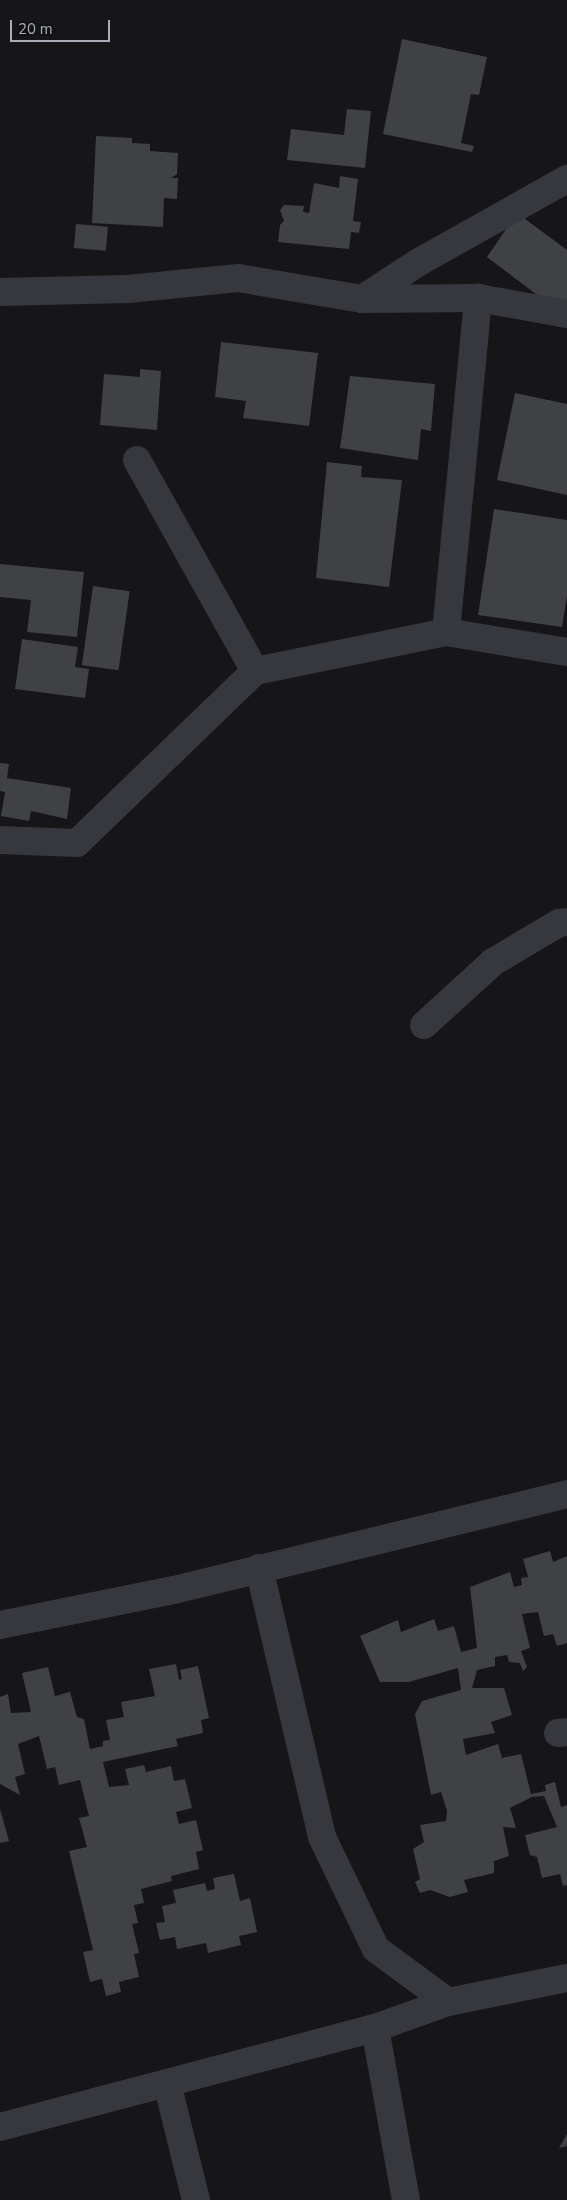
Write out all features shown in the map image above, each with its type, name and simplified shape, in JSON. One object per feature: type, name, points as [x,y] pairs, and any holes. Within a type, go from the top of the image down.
[{"type":"street","points":[[362,299],[419,262],[567,179]]},
{"type":"street","points":[[0,292],[128,289],[238,278],[362,299],[478,298],[567,314]]},
{"type":"street","points":[[446,632],[478,298]]},
{"type":"street","points":[[137,460],[255,671]]},
{"type":"street","points":[[0,840],[77,843],[255,671],[446,632],[567,652]]},
{"type":"street","points":[[424,1025],[493,962],[559,923],[567,922]]},
{"type":"street","points":[[0,1625],[174,1590],[567,1494]]},
{"type":"street","points":[[260,1568],[322,1837],[376,1949],[448,2002]]},
{"type":"street","points":[[0,2127],[375,2028],[448,2002],[567,1978]]},
{"type":"street","points":[[375,2028],[406,2200]]},
{"type":"street","points":[[167,2083],[196,2200]]},
{"type":"building","points":[[402,39],[487,57],[479,95],[471,94],[461,143],[474,146],[472,152],[383,134]]},
{"type":"building","points":[[347,109],[371,111],[365,168],[287,160],[291,129],[344,135]]},
{"type":"building","points":[[96,136],[132,138],[132,143],[150,144],[150,151],[178,153],[177,174],[171,178],[178,178],[177,199],[164,198],[163,227],[92,223]]},
{"type":"building","points":[[340,176],[358,179],[353,221],[361,222],[359,233],[351,232],[349,249],[278,242],[280,225],[284,221],[280,210],[284,205],[304,206],[303,212],[309,213],[314,183],[339,188]]},
{"type":"building","points":[[517,213],[567,250],[567,307],[561,313],[487,257]]},
{"type":"building","points":[[76,224],[108,227],[106,251],[74,248]]},
{"type":"building","points":[[221,342],[318,353],[309,426],[243,418],[246,401],[215,397]]},
{"type":"building","points":[[140,369],[161,371],[157,430],[100,425],[104,374],[140,377]]},
{"type":"building","points":[[350,376],[435,384],[431,431],[421,429],[418,460],[340,448]]},
{"type":"building","points":[[515,393],[567,404],[567,495],[497,480]]},
{"type":"building","points":[[327,462],[362,466],[361,477],[402,480],[389,587],[316,578]]},
{"type":"building","points":[[494,509],[567,520],[567,596],[562,627],[478,615]]},
{"type":"building","points":[[0,564],[84,572],[77,637],[27,632],[31,600],[0,597]]},
{"type":"building","points":[[93,586],[130,591],[119,670],[82,665]]},
{"type":"building","points":[[22,639],[78,647],[75,667],[89,669],[85,698],[15,689]]},
{"type":"building","points":[[0,763],[9,764],[7,778],[71,788],[67,819],[31,811],[29,821],[1,816],[5,792],[0,791]]},
{"type":"building","points":[[550,1551],[553,1562],[567,1556],[567,1643],[557,1646],[553,1634],[544,1636],[538,1612],[522,1614],[530,1648],[521,1651],[527,1667],[523,1671],[520,1663],[509,1662],[507,1655],[495,1657],[495,1666],[477,1670],[472,1688],[504,1688],[512,1715],[491,1722],[495,1733],[463,1739],[466,1755],[498,1744],[502,1758],[521,1754],[531,1794],[546,1791],[545,1785],[555,1782],[561,1807],[567,1805],[567,1885],[563,1886],[560,1874],[542,1878],[537,1857],[530,1855],[525,1835],[557,1827],[544,1796],[532,1797],[510,1808],[516,1828],[503,1827],[509,1856],[494,1861],[494,1873],[464,1880],[468,1892],[450,1897],[430,1890],[420,1893],[415,1882],[420,1879],[413,1849],[424,1842],[420,1825],[446,1821],[447,1811],[441,1792],[431,1795],[415,1714],[422,1701],[461,1690],[458,1668],[409,1682],[380,1682],[360,1636],[398,1620],[401,1632],[434,1619],[438,1631],[454,1626],[461,1652],[477,1648],[470,1587],[510,1572],[514,1587],[522,1585],[521,1578],[528,1577],[523,1559]]},
{"type":"building","points":[[176,1664],[179,1680],[182,1679],[180,1670],[198,1666],[209,1718],[201,1720],[203,1733],[176,1739],[178,1746],[103,1762],[109,1787],[129,1785],[125,1769],[144,1765],[146,1772],[171,1766],[174,1781],[185,1779],[192,1808],[176,1812],[179,1824],[196,1820],[203,1850],[196,1852],[199,1869],[171,1876],[172,1881],[141,1889],[144,1903],[134,1905],[138,1923],[132,1924],[139,1953],[134,1954],[139,1977],[119,1982],[121,1992],[106,1996],[102,1979],[90,1982],[83,1952],[93,1950],[69,1851],[87,1847],[79,1818],[89,1816],[80,1780],[59,1785],[55,1767],[47,1769],[39,1736],[18,1744],[25,1774],[15,1777],[20,1795],[0,1784],[0,1697],[8,1694],[11,1713],[31,1712],[22,1673],[48,1667],[55,1696],[70,1692],[77,1717],[84,1719],[90,1749],[103,1746],[103,1741],[110,1740],[106,1720],[124,1717],[121,1702],[155,1696],[149,1669]]},
{"type":"building","points":[[0,1809],[9,1841],[0,1843]]},
{"type":"building","points":[[234,1874],[240,1901],[250,1898],[257,1932],[239,1936],[241,1945],[208,1953],[206,1943],[177,1949],[175,1937],[160,1940],[156,1923],[165,1922],[162,1906],[176,1903],[173,1890],[205,1883],[207,1891],[215,1889],[213,1878]]},
{"type":"building","points":[[567,2134],[567,2146],[559,2148]]}]
